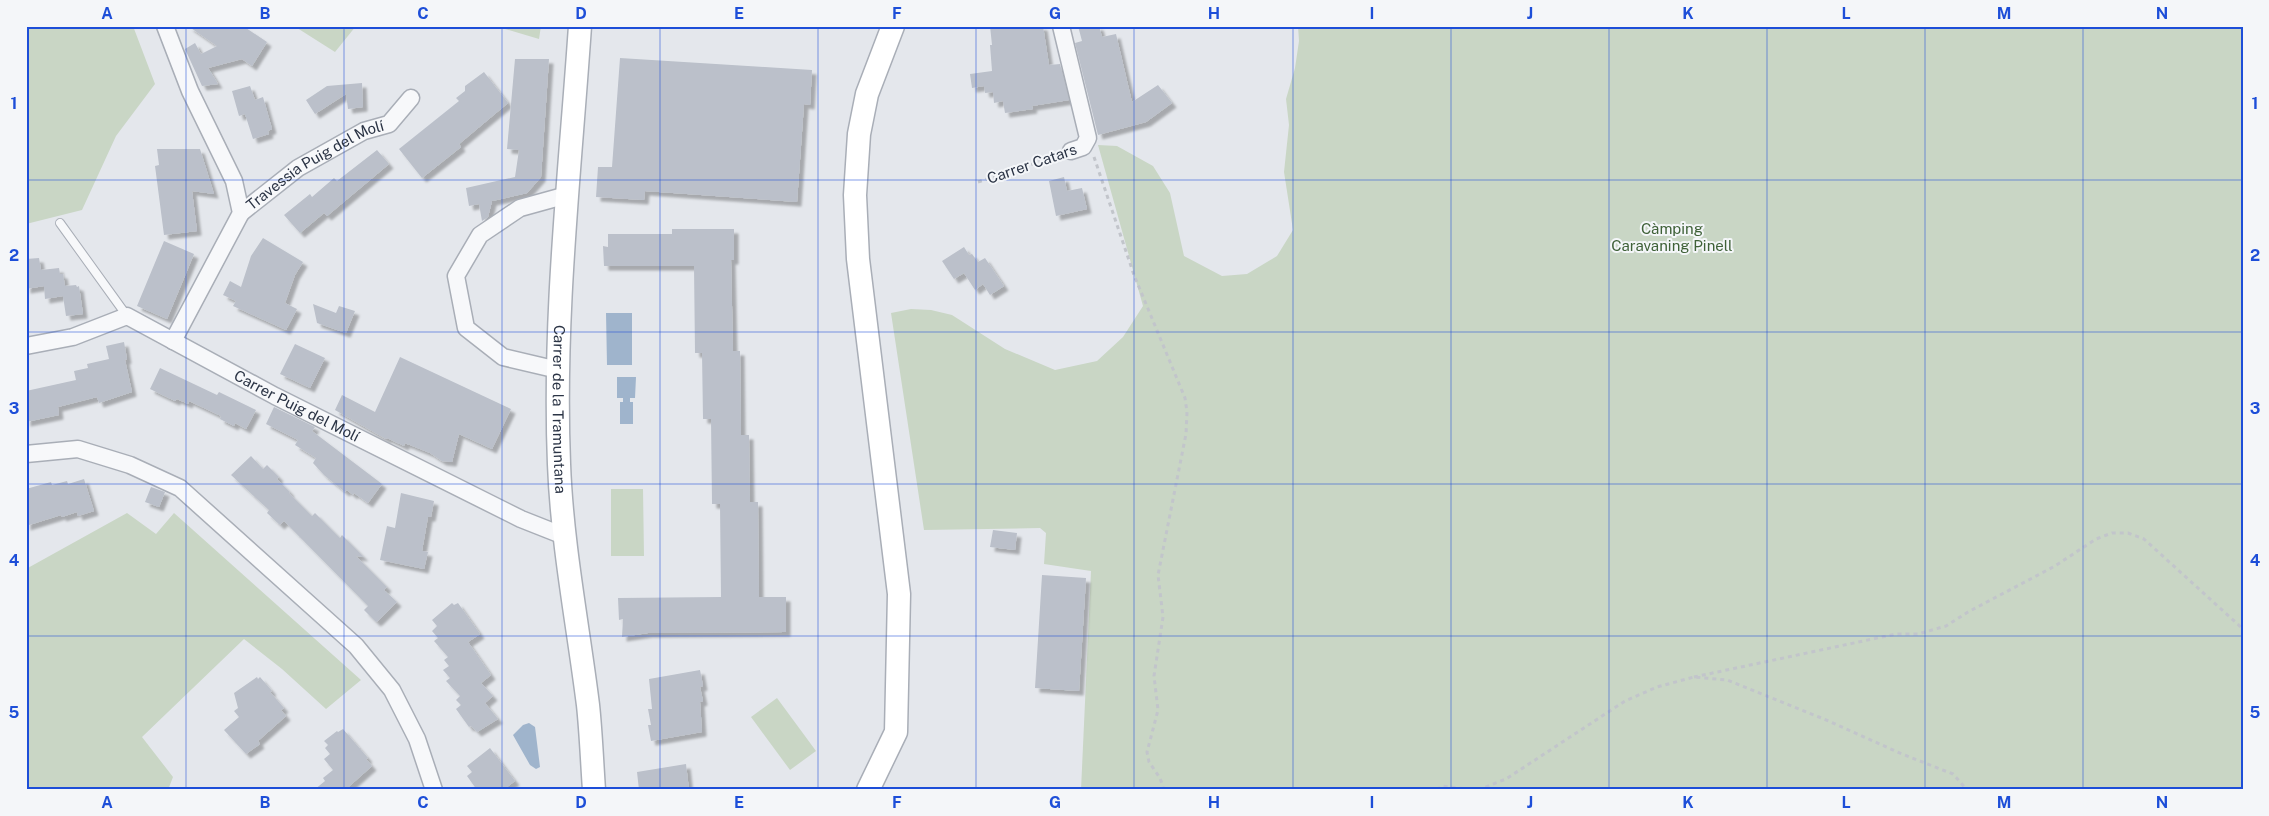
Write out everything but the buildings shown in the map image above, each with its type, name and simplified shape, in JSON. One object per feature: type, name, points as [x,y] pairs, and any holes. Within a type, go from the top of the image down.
[{"type":"main road","name":"Carrer de la Tramuntana","points":[[580,26],[567,195],[558,370],[559,465],[564,536],[588,707],[594,790]]},
{"type":"main road","points":[[868,790],[896,732],[899,594],[858,259],[855,195],[858,134],[867,94],[889,36]]},
{"type":"street","name":"Travessia Puig del Molí","points":[[165,26],[190,91],[234,181],[241,213]]},
{"type":"street","points":[[889,36],[907,26]]},
{"type":"street","name":"Carrer Catars","points":[[1060,26],[1088,138],[1083,147],[1071,151]]},
{"type":"street","name":"Travessia Puig del Molí","points":[[173,341],[241,213],[298,168],[364,131],[389,124],[411,98]]},
{"type":"street","points":[[558,370],[504,357],[466,328],[456,276],[480,235],[520,208],[567,195]]},
{"type":"street","points":[[26,346],[73,337],[126,316]]},
{"type":"street","name":"Carrer Puig del Molí","points":[[126,316],[275,396],[512,514],[564,536]]},
{"type":"street","points":[[26,454],[78,449],[130,464],[180,488],[356,646],[392,690],[417,739],[434,790]]},
{"type":"lane","points":[[60,223],[126,316]]},
{"type":"path","points":[[1088,138],[1134,275],[1185,398],[1187,412],[1186,434],[1158,575],[1163,617],[1154,676],[1158,710],[1147,752],[1149,762],[1164,790]]},
{"type":"path","name":"Carrer Catars","points":[[978,182],[1071,151]]},
{"type":"path","points":[[1437,790],[1442,786],[1476,790],[1506,780],[1625,701],[1657,687],[1694,677],[1896,634],[1918,634],[1946,626],[1968,612],[2055,566],[2096,539],[2112,533],[2128,534],[2149,543],[2243,629]]},
{"type":"path","points":[[1694,677],[1727,680],[1824,718],[1881,745],[1953,774],[1966,789]]},
{"type":"green space","points":[[26,26],[133,26],[155,84],[116,136],[82,210],[26,224]]},
{"type":"green space","points":[[294,26],[356,26],[335,52]]},
{"type":"green space","points":[[495,26],[541,26],[539,39]]},
{"type":"green space","name":"Càmping Caravaning Pinell","points":[[1298,26],[2243,26],[2243,790],[1081,790],[1091,571],[1044,564],[1046,533],[1040,528],[924,530],[891,313],[911,309],[931,310],[952,315],[1005,349],[1055,370],[1097,361],[1123,337],[1143,306],[1098,145],[1117,146],[1153,166],[1170,193],[1184,256],[1222,276],[1247,274],[1277,256],[1293,230],[1284,172],[1289,125],[1286,99],[1295,68],[1299,41]]},
{"type":"green space","points":[[611,489],[643,489],[644,556],[611,556]]},
{"type":"green space","points":[[127,513],[156,534],[174,513],[361,680],[326,709],[282,669],[244,639],[142,737],[173,777],[168,790],[26,790],[26,569]]},
{"type":"green space","points":[[777,698],[816,751],[790,770],[751,717]]},
{"type":"water","points":[[606,313],[632,313],[632,365],[607,365]]},
{"type":"water","points":[[617,377],[636,377],[635,398],[630,398],[630,402],[633,402],[633,424],[620,424],[620,402],[623,402],[623,398],[617,398]]},
{"type":"water","points":[[529,723],[535,727],[540,767],[536,769],[530,765],[513,735],[523,725]]}]
